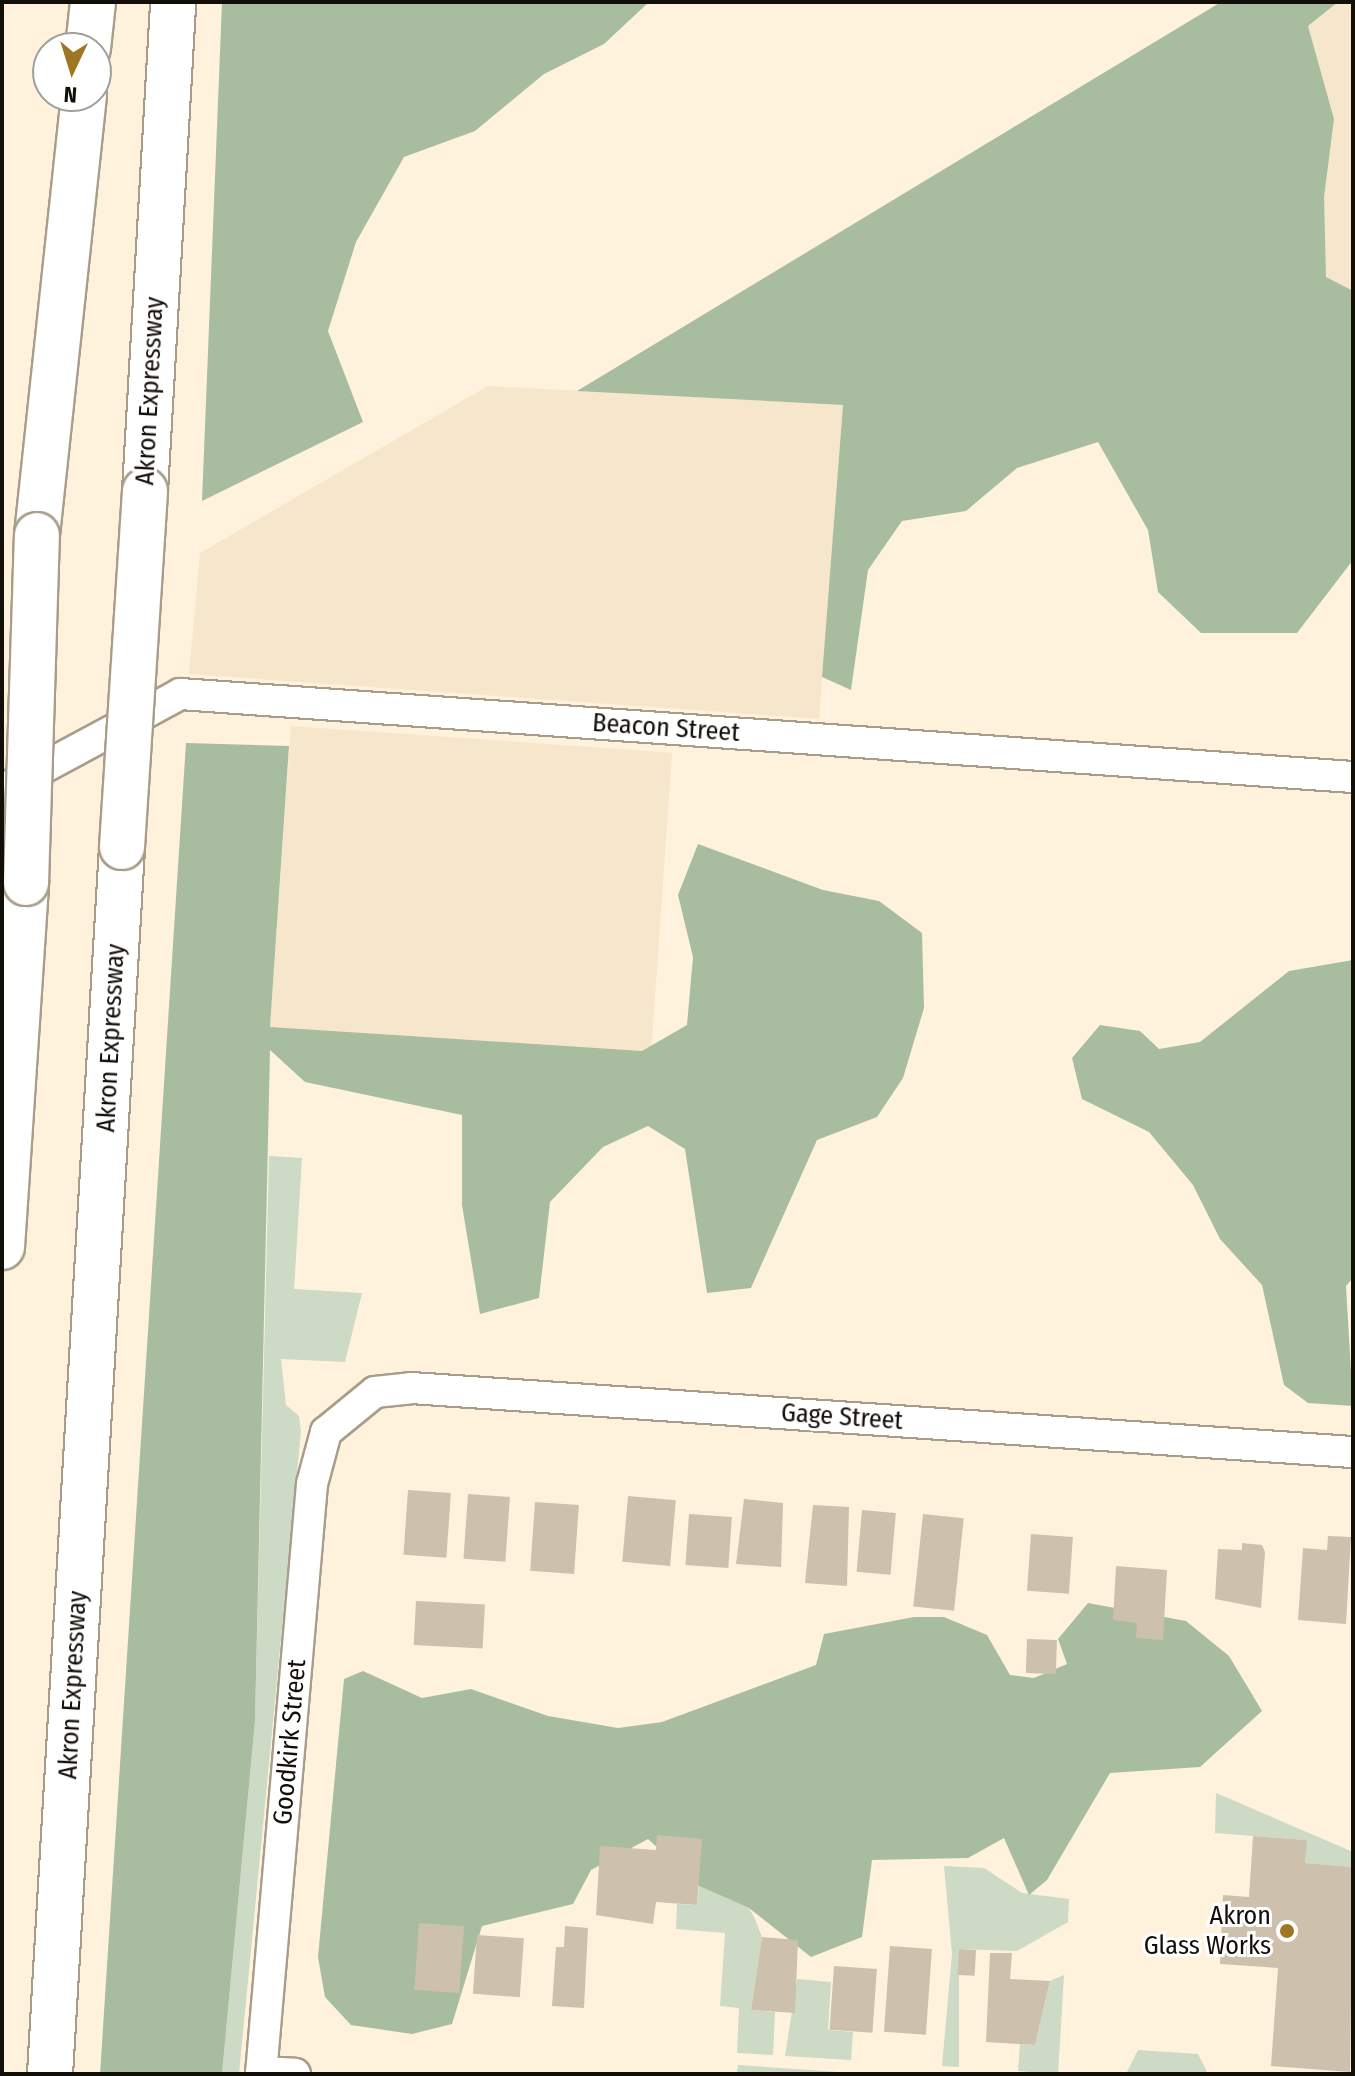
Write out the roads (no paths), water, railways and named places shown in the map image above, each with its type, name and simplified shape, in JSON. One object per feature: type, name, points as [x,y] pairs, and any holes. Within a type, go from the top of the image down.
[{"type":"highway","points":[[90,32],[93,2]]},
{"type":"highway","name":"Akron Expressway","points":[[50,2074],[173,2]]},
{"type":"highway","points":[[2,1247],[26,883],[37,535],[82,112]]},
{"type":"street","name":"Beacon Street","points":[[2,790],[180,694],[1353,777]]},
{"type":"street","name":"Gage Street","points":[[340,1417],[375,1392],[411,1388],[1353,1452]]},
{"type":"street","name":"Goodkirk Street","points":[[261,2073],[312,1484],[326,1432],[340,1417]]},
{"type":"street","points":[[261,2073],[295,2074]]},
{"type":"place","name":"Akron Glass Works","points":[[1287,1931]]}]
